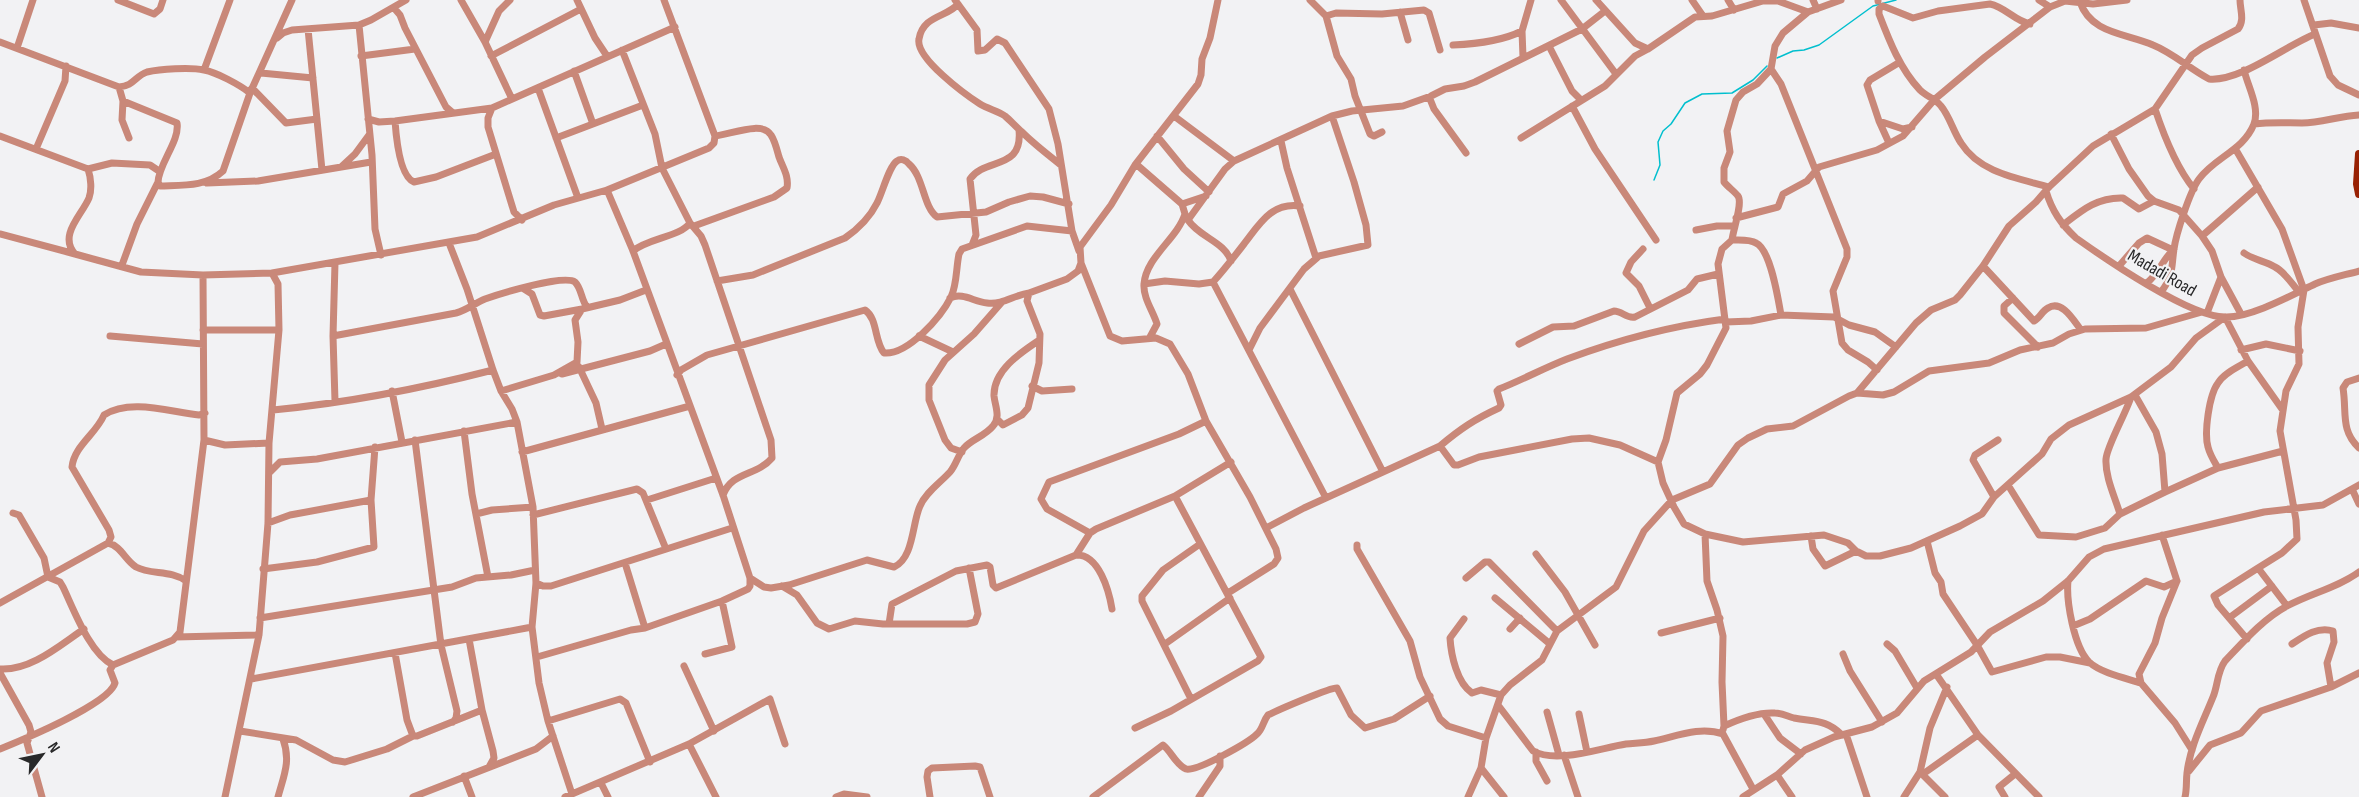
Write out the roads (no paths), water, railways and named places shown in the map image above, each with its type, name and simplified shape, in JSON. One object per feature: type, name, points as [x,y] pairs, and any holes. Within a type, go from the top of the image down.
[{"type":"main road","points":[[2359,154],[2357,184],[2359,194]]},
{"type":"street","points":[[17,48],[33,0]]},
{"type":"street","points":[[118,0],[154,14],[160,9],[163,0]]},
{"type":"street","points":[[204,70],[230,0]]},
{"type":"street","points":[[206,183],[222,171],[251,91],[292,0]]},
{"type":"street","points":[[276,39],[292,30],[358,25],[406,0]]},
{"type":"street","points":[[461,0],[485,42],[512,99]]},
{"type":"street","points":[[577,0],[595,39],[607,56]]},
{"type":"street","points":[[0,234],[122,265],[141,272],[203,275],[272,273],[477,237],[554,205],[607,190],[709,148],[714,143],[715,136],[664,0]]},
{"type":"street","points":[[1170,345],[1150,337],[1122,341],[1110,336],[1081,263],[1080,247],[1111,205],[1136,164],[1198,84],[1202,59],[1210,38],[1218,0]]},
{"type":"street","points":[[1310,0],[1326,16],[1337,56],[1351,79],[1372,136],[1382,132]]},
{"type":"street","points":[[1523,57],[1522,31],[1531,0]]},
{"type":"street","points":[[1561,0],[1616,74]]},
{"type":"street","points":[[1596,0],[1635,43],[1648,49]]},
{"type":"street","points":[[1692,0],[1703,16]]},
{"type":"street","points":[[1728,0],[1734,10]]},
{"type":"street","points":[[1521,138],[1605,86],[1635,56],[1689,20],[1770,0],[1788,3],[1808,12]]},
{"type":"street","points":[[1813,0],[1817,9]]},
{"type":"street","points":[[1841,0],[1808,12],[1783,33],[1778,41],[1771,69],[1757,84],[1740,95],[1732,109],[1727,131],[1730,152],[1723,176],[1724,182],[1740,198],[1740,206],[1733,226],[1732,240],[1719,254],[1718,274],[1726,328],[1707,365],[1700,374],[1677,393],[1666,440],[1658,462],[1663,483],[1684,524],[1704,534],[1743,542],[1824,535],[1848,543],[1856,552],[1866,556],[1894,554],[1927,541],[1982,514],[1994,497],[2042,454],[2050,439],[2069,425],[2133,396],[2170,367],[2196,338],[2225,317],[2241,350],[2282,409]]},
{"type":"street","points":[[2039,0],[2050,7]]},
{"type":"street","points":[[1736,218],[1778,207],[1783,194],[1807,181],[1819,167],[1877,150],[1903,136],[1935,99],[2050,7],[2066,1],[2093,4],[2127,0]]},
{"type":"street","points":[[1468,797],[1481,768],[1486,738],[1501,695],[1542,660],[1557,631],[1616,587],[1644,531],[1672,500],[1710,484],[1738,445],[1748,438],[1767,429],[1793,426],[1857,393],[1930,310],[1955,300],[1960,295],[1983,266],[2009,226],[2047,189],[2093,146],[2155,109],[2185,64],[2202,48],[2226,36],[2242,24],[2240,0]]},
{"type":"street","points":[[2304,0],[2330,75],[2338,85],[2359,95]]},
{"type":"street","points":[[485,42],[500,11],[512,1]]},
{"type":"street","points":[[1061,165],[1002,114],[974,100],[942,74],[924,55],[919,45],[919,37],[935,16],[953,9],[957,2],[976,30],[978,51],[985,50],[993,41],[1001,40],[1009,47],[1040,93],[1052,117],[1069,204],[1072,231],[1080,253]]},
{"type":"street","points":[[2080,2],[2083,11],[2097,26],[2153,45],[2209,79],[2237,75],[2315,34]]},
{"type":"street","points":[[2030,24],[1990,4],[1938,11],[1913,18],[1883,6],[1879,9],[1879,14],[1900,62],[1921,92],[1935,99],[1947,115],[1962,145],[1982,163],[2007,176],[2047,189]]},
{"type":"street","points":[[394,8],[400,15],[446,107],[453,113]]},
{"type":"street","points":[[491,56],[582,9]]},
{"type":"street","points":[[1326,16],[1336,13],[1382,14],[1421,9],[1429,13],[1440,50]]},
{"type":"street","points":[[1231,261],[1226,251],[1196,230],[1188,220],[1225,169],[1234,161],[1332,116],[1361,110],[1403,106],[1431,96],[1445,88],[1475,82],[1582,29],[1605,11]]},
{"type":"street","points":[[1400,12],[1408,40]]},
{"type":"street","points":[[284,18],[292,30]]},
{"type":"street","points":[[2314,25],[2331,23],[2359,28]]},
{"type":"street","points":[[358,25],[372,155],[375,229],[381,255]]},
{"type":"street","points":[[368,118],[379,122],[395,121],[492,108],[675,27]]},
{"type":"street","points":[[308,29],[322,170]]},
{"type":"street","points":[[1453,45],[1513,36],[1522,31]]},
{"type":"street","points":[[0,42],[119,87],[131,85],[142,74],[162,69],[204,70],[263,97],[286,123],[317,119]]},
{"type":"street","points":[[1549,46],[1572,91],[1581,100]]},
{"type":"street","points":[[361,56],[415,49]]},
{"type":"street","points":[[622,50],[655,134],[662,168],[705,245],[774,451],[768,463],[729,483],[723,495]]},
{"type":"street","points":[[1889,143],[1879,121],[1868,83],[1900,62]]},
{"type":"street","points":[[36,149],[65,81],[66,66]]},
{"type":"street","points":[[1771,69],[1781,84],[1846,249],[1846,257],[1833,291],[1844,346],[1877,370]]},
{"type":"street","points":[[2161,292],[2170,280],[2173,271],[2174,250],[2183,211],[2198,180],[2211,166],[2236,150],[2254,123],[2254,100],[2244,70]]},
{"type":"street","points":[[574,71],[593,124]]},
{"type":"street","points":[[261,73],[313,78]]},
{"type":"street","points":[[119,87],[123,101],[122,120],[129,138]]},
{"type":"street","points":[[538,88],[578,198]]},
{"type":"street","points":[[1431,96],[1434,109],[1466,153]]},
{"type":"street","points":[[122,265],[137,225],[158,182],[159,171],[178,127],[177,123],[123,101]]},
{"type":"street","points":[[556,138],[643,105]]},
{"type":"street","points":[[1572,106],[1595,149],[1656,240]]},
{"type":"street","points":[[441,115],[446,107]]},
{"type":"street","points":[[492,108],[488,118],[488,127],[514,212],[522,220]]},
{"type":"street","points":[[2155,109],[2184,177],[2194,189]]},
{"type":"street","points":[[2254,123],[2280,121],[2303,123],[2339,116],[2359,115]]},
{"type":"street","points":[[1174,116],[1234,161]]},
{"type":"street","points":[[1249,350],[1260,328],[1304,268],[1316,258],[1369,243],[1354,182],[1332,116]]},
{"type":"street","points":[[395,121],[401,158],[407,177],[414,182],[436,177],[496,154]]},
{"type":"street","points":[[1879,121],[1904,129],[1912,128]]},
{"type":"street","points":[[340,167],[355,154],[369,132],[379,122]]},
{"type":"street","points":[[633,250],[657,238],[774,197],[787,188],[786,172],[772,135],[766,129],[755,127],[736,134],[715,136]]},
{"type":"street","points":[[972,245],[976,235],[970,179],[976,172],[1008,159],[1018,145],[1019,130]]},
{"type":"street","points":[[2111,134],[2137,183],[2154,201],[2183,211],[2202,236],[2212,250],[2221,277],[2241,314]]},
{"type":"street","points":[[0,136],[88,169],[112,163],[150,165],[159,171]]},
{"type":"street","points":[[1157,136],[1207,194]]},
{"type":"street","points":[[1281,141],[1287,168],[1316,258]]},
{"type":"street","points":[[2236,150],[2282,229],[2301,291],[2298,368],[2286,391],[2280,431],[2294,508],[2297,539],[2282,553],[2214,596],[2218,605],[2247,639]]},
{"type":"street","points":[[717,281],[741,279],[753,275],[854,232],[871,214],[892,166],[898,160],[903,160],[914,169],[933,214],[937,217],[974,215],[1030,196],[1044,197],[1069,204]]},
{"type":"street","points":[[158,182],[160,186],[258,181],[371,162]]},
{"type":"street","points":[[1136,164],[1182,204],[1185,214],[1183,221],[1156,257],[1144,284],[1145,296],[1157,324],[1188,374],[1206,421],[1266,528],[1278,558],[1274,564],[1164,644]]},
{"type":"street","points":[[75,254],[69,245],[69,239],[74,221],[90,195],[88,169]]},
{"type":"street","points":[[222,171],[227,182]]},
{"type":"street","points":[[2202,236],[2258,187]]},
{"type":"street","name":"Madadi Road","points":[[2047,189],[2052,210],[2076,238],[2161,292],[2204,313],[2225,317],[2241,314],[2317,283],[2359,271]]},
{"type":"street","points":[[537,657],[645,628],[722,601],[749,588],[750,578],[723,495],[677,375],[633,250],[607,190]]},
{"type":"street","points":[[1182,204],[1207,194]]},
{"type":"street","points":[[2063,225],[2089,205],[2100,200],[2123,198],[2139,209],[2154,201]]},
{"type":"street","points":[[1144,284],[1165,281],[1199,284],[1213,282],[1231,261],[1258,222],[1273,210],[1289,205],[1300,206]]},
{"type":"street","points":[[509,224],[514,212]]},
{"type":"street","points":[[677,375],[686,366],[707,355],[865,310],[871,316],[884,353],[906,347],[919,336],[950,298],[962,249],[1027,226],[1072,231]]},
{"type":"street","points":[[1696,230],[1733,226]]},
{"type":"street","points":[[976,235],[985,240]]},
{"type":"street","points":[[2119,266],[2139,243],[2147,238],[2174,250]]},
{"type":"street","points":[[1732,240],[1752,241],[1758,243],[1762,248],[1774,278],[1781,315]]},
{"type":"street","points":[[449,243],[493,370],[517,422],[533,511],[536,583],[532,627],[539,683],[568,796],[689,744],[770,699],[785,744]]},
{"type":"street","points":[[1643,249],[1626,273],[1639,286],[1650,308]]},
{"type":"street","points":[[2147,283],[2157,274],[2166,258],[2174,250]]},
{"type":"street","points":[[2244,253],[2254,260],[2267,263],[2280,270],[2301,291]]},
{"type":"street","points":[[335,263],[333,336],[335,401]]},
{"type":"street","points":[[950,298],[959,295],[987,303],[1002,302],[1067,279],[1078,271],[1081,263]]},
{"type":"street","points":[[1983,266],[2034,321],[2046,308],[2054,305],[2062,308],[2081,330]]},
{"type":"street","points":[[278,284],[286,270]]},
{"type":"street","points":[[225,797],[259,635],[268,523],[269,443],[279,330],[278,284],[272,273]]},
{"type":"street","points":[[1519,344],[1553,327],[1574,326],[1614,311],[1620,311],[1632,318],[1688,290],[1697,279],[1718,274]]},
{"type":"street","points":[[176,638],[181,629],[204,440],[203,275]]},
{"type":"street","points":[[1857,393],[1883,395],[1894,392],[1929,371],[1989,363],[2020,351],[2053,343],[2068,334],[2081,330],[2146,328],[2204,313],[2221,277]]},
{"type":"street","points":[[333,336],[456,314],[484,300],[555,280],[572,280],[577,285],[584,308]]},
{"type":"street","points":[[1213,282],[1326,498]]},
{"type":"street","points":[[524,289],[532,294],[540,315],[544,316],[620,300],[646,290]]},
{"type":"street","points":[[1290,289],[1383,472]]},
{"type":"street","points":[[997,419],[1003,425],[1026,412],[1039,363],[1038,329],[1027,301],[1029,293]]},
{"type":"street","points":[[2013,298],[2004,306],[2004,314],[2038,346]]},
{"type":"street","points":[[962,452],[951,448],[945,440],[934,416],[928,391],[935,374],[953,352],[974,334],[1002,302]]},
{"type":"street","points":[[584,308],[575,320],[578,365],[596,403],[602,429]]},
{"type":"street","points":[[1266,528],[1440,446],[1456,431],[1476,418],[1500,408],[1497,391],[1499,389],[1566,360],[1634,337],[1698,322],[1751,321],[1781,315],[1839,318],[1849,325],[1875,332],[1896,347]]},
{"type":"street","points":[[1150,337],[1157,324]]},
{"type":"street","points":[[203,330],[279,330]]},
{"type":"street","points":[[110,336],[203,345]]},
{"type":"street","points":[[919,336],[953,352]]},
{"type":"street","points":[[750,578],[766,587],[782,586],[867,560],[890,566],[898,565],[913,537],[920,505],[951,471],[962,452],[994,426],[997,419],[994,396],[999,377],[1018,354],[1038,341]]},
{"type":"street","points":[[501,391],[578,365],[650,351],[666,344]]},
{"type":"street","points":[[2241,350],[2266,344],[2300,351]]},
{"type":"street","points":[[2218,468],[2211,455],[2206,436],[2209,410],[2216,385],[2222,378],[2248,361]]},
{"type":"street","points":[[273,410],[440,384],[493,370]]},
{"type":"street","points":[[2359,378],[2347,382],[2343,388],[2346,407],[2344,426],[2359,448]]},
{"type":"street","points":[[1032,386],[1042,391],[1072,389]]},
{"type":"street","points":[[392,391],[402,442]]},
{"type":"street","points":[[2133,396],[2156,432],[2162,454],[2165,492]]},
{"type":"street","points":[[2120,514],[2108,476],[2106,459],[2108,449],[2133,396]]},
{"type":"street","points":[[522,452],[690,406]]},
{"type":"street","points":[[0,603],[108,543],[111,537],[109,530],[72,467],[73,459],[101,423],[104,415],[131,407],[199,415],[205,413]]},
{"type":"street","points":[[1090,533],[1047,509],[1041,499],[1049,482],[1179,434],[1206,421]]},
{"type":"street","points":[[269,472],[280,462],[317,459],[517,422]]},
{"type":"street","points":[[464,431],[488,577]]},
{"type":"street","points":[[1440,446],[1454,465],[1458,465],[1481,456],[1572,439],[1589,438],[1602,439],[1620,445],[1658,462]]},
{"type":"street","points":[[204,440],[225,445],[269,443]]},
{"type":"street","points":[[415,440],[441,645],[458,715],[453,722]]},
{"type":"street","points":[[1994,497],[1972,460],[1975,455],[1998,440]]},
{"type":"street","points":[[264,569],[317,562],[374,547],[371,500],[375,447]]},
{"type":"street","points":[[2008,485],[2039,535],[2076,537],[2105,528],[2120,514],[2218,468],[2283,451]]},
{"type":"street","points":[[1076,555],[1090,533],[1106,524],[1175,496],[1231,462]]},
{"type":"street","points":[[647,500],[716,480],[729,483]]},
{"type":"street","points":[[1743,797],[1777,774],[1805,750],[1872,727],[1897,713],[1917,688],[1977,645],[1990,632],[2043,601],[2068,581],[2089,558],[2104,549],[2264,512],[2323,505],[2359,485]]},
{"type":"street","points":[[476,514],[492,510],[533,511],[637,489],[647,500],[666,549]]},
{"type":"street","points":[[2352,489],[2359,504]]},
{"type":"street","points":[[1135,728],[1191,699],[1258,661],[1261,657],[1175,496]]},
{"type":"street","points":[[268,523],[290,514],[371,500]]},
{"type":"street","points":[[13,513],[19,515],[44,558],[48,577]]},
{"type":"street","points":[[536,583],[551,586],[732,528]]},
{"type":"street","points":[[1704,534],[1707,581],[1720,618],[1723,636],[1723,730],[1753,789]]},
{"type":"street","points":[[2140,683],[2139,674],[2155,643],[2177,580],[2162,535]]},
{"type":"street","points":[[1811,536],[1813,549],[1825,566],[1856,552]]},
{"type":"street","points":[[1927,541],[1943,594],[1992,672],[2046,657],[2060,657],[2090,663],[2140,683],[2175,723],[2192,750]]},
{"type":"street","points":[[108,543],[118,547],[138,568],[176,575],[186,581]]},
{"type":"street","points":[[1191,699],[1143,606],[1142,596],[1163,570],[1200,544]]},
{"type":"street","points":[[1357,545],[1357,549],[1410,641],[1420,677],[1444,724],[1486,738]]},
{"type":"street","points":[[1536,554],[1579,615],[1595,645]]},
{"type":"street","points":[[889,624],[891,607],[895,602],[956,571],[987,565],[990,567],[993,585],[996,588],[1076,555],[1083,555],[1090,559],[1110,596],[1112,609]]},
{"type":"street","points":[[1466,578],[1485,562],[1489,562],[1557,631]]},
{"type":"street","points":[[625,563],[645,628]]},
{"type":"street","points":[[176,575],[187,568]]},
{"type":"street","points":[[782,586],[797,595],[810,615],[823,627],[838,627],[855,621],[889,624],[967,624],[975,621],[978,614],[969,568]]},
{"type":"street","points":[[2259,568],[2287,606]]},
{"type":"street","points":[[260,618],[434,588],[452,587],[476,578],[535,570]]},
{"type":"street","points":[[2186,797],[2187,774],[2192,750],[2213,696],[2220,669],[2247,639],[2287,606],[2340,584],[2359,572]]},
{"type":"street","points":[[48,577],[60,582],[84,629],[103,659],[113,664]]},
{"type":"street","points":[[2073,626],[2090,619],[2146,581],[2166,587],[2177,580]]},
{"type":"street","points":[[2068,581],[2068,607],[2073,626],[2090,663]]},
{"type":"street","points":[[2229,618],[2272,586]]},
{"type":"street","points":[[1495,598],[1550,644]]},
{"type":"street","points":[[705,654],[732,647],[722,601]]},
{"type":"street","points":[[1510,629],[1520,618]]},
{"type":"street","points":[[1661,633],[1720,618]]},
{"type":"street","points":[[1464,619],[1450,638],[1450,651],[1459,675],[1468,691],[1472,693],[1481,690],[1501,695]]},
{"type":"street","points":[[251,679],[532,627]]},
{"type":"street","points":[[0,669],[16,668],[50,653],[84,629]]},
{"type":"street","points":[[181,629],[186,637]]},
{"type":"street","points":[[2292,644],[2317,631],[2328,629],[2332,631],[2334,642],[2327,663],[2331,687]]},
{"type":"street","points":[[0,749],[68,718],[109,693],[115,683],[110,670],[113,664],[176,638],[259,635]]},
{"type":"street","points":[[469,639],[482,710],[494,751],[494,758],[489,766]]},
{"type":"street","points":[[1887,644],[1895,651],[1917,688]]},
{"type":"street","points":[[395,653],[407,720],[413,736]]},
{"type":"street","points":[[1843,654],[1850,671],[1882,722]]},
{"type":"street","points":[[684,666],[714,731]]},
{"type":"street","points":[[0,673],[31,729],[27,743],[42,797]]},
{"type":"street","points":[[2187,774],[2210,745],[2241,733],[2261,711],[2331,687],[2359,673]]},
{"type":"street","points":[[1936,674],[1978,735],[2039,797]]},
{"type":"street","points":[[1093,797],[1162,746],[1187,769],[1197,767],[1248,741],[1257,734],[1268,715],[1332,687],[1337,688],[1351,715],[1365,728],[1394,719],[1430,696]]},
{"type":"street","points":[[1922,773],[1930,728],[1947,687]]},
{"type":"street","points":[[548,722],[620,699],[626,703],[650,762]]},
{"type":"street","points":[[1498,705],[1536,753],[1536,761],[1547,780]]},
{"type":"street","points":[[240,731],[297,740],[333,760],[345,762],[387,749],[413,736],[482,710]]},
{"type":"street","points":[[1547,712],[1578,797]]},
{"type":"street","points":[[1536,753],[1561,755],[1587,752],[1689,732],[1716,732],[1764,714],[1778,713],[1822,722],[1844,735],[1866,797]]},
{"type":"street","points":[[1579,714],[1587,752]]},
{"type":"street","points":[[1764,714],[1780,738],[1801,754]]},
{"type":"street","points":[[1904,797],[1922,773],[1978,735]]},
{"type":"street","points":[[413,797],[536,749],[553,736]]},
{"type":"street","points":[[278,797],[288,760],[283,739]]},
{"type":"street","points":[[689,744],[716,797]]},
{"type":"street","points":[[1199,797],[1206,783],[1220,766],[1220,756]]},
{"type":"street","points":[[930,797],[927,777],[928,771],[932,768],[975,766],[980,767],[983,771],[990,797]]},
{"type":"street","points":[[1481,768],[1503,797]]},
{"type":"street","points":[[1922,773],[1945,797]]},
{"type":"street","points":[[1777,774],[1792,797]]},
{"type":"street","points":[[2005,797],[1999,787],[2015,774]]},
{"type":"street","points":[[464,776],[472,797]]},
{"type":"street","points":[[601,783],[608,797]]},
{"type":"street","points":[[836,797],[844,794],[867,797]]},
{"type":"waterway","points":[[1777,58],[1793,51],[1819,45],[1873,6],[1896,0]]},
{"type":"waterway","points":[[1654,180],[1660,165],[1658,142],[1663,131],[1671,124],[1685,103],[1702,94],[1732,93],[1753,80],[1767,66]]}]
